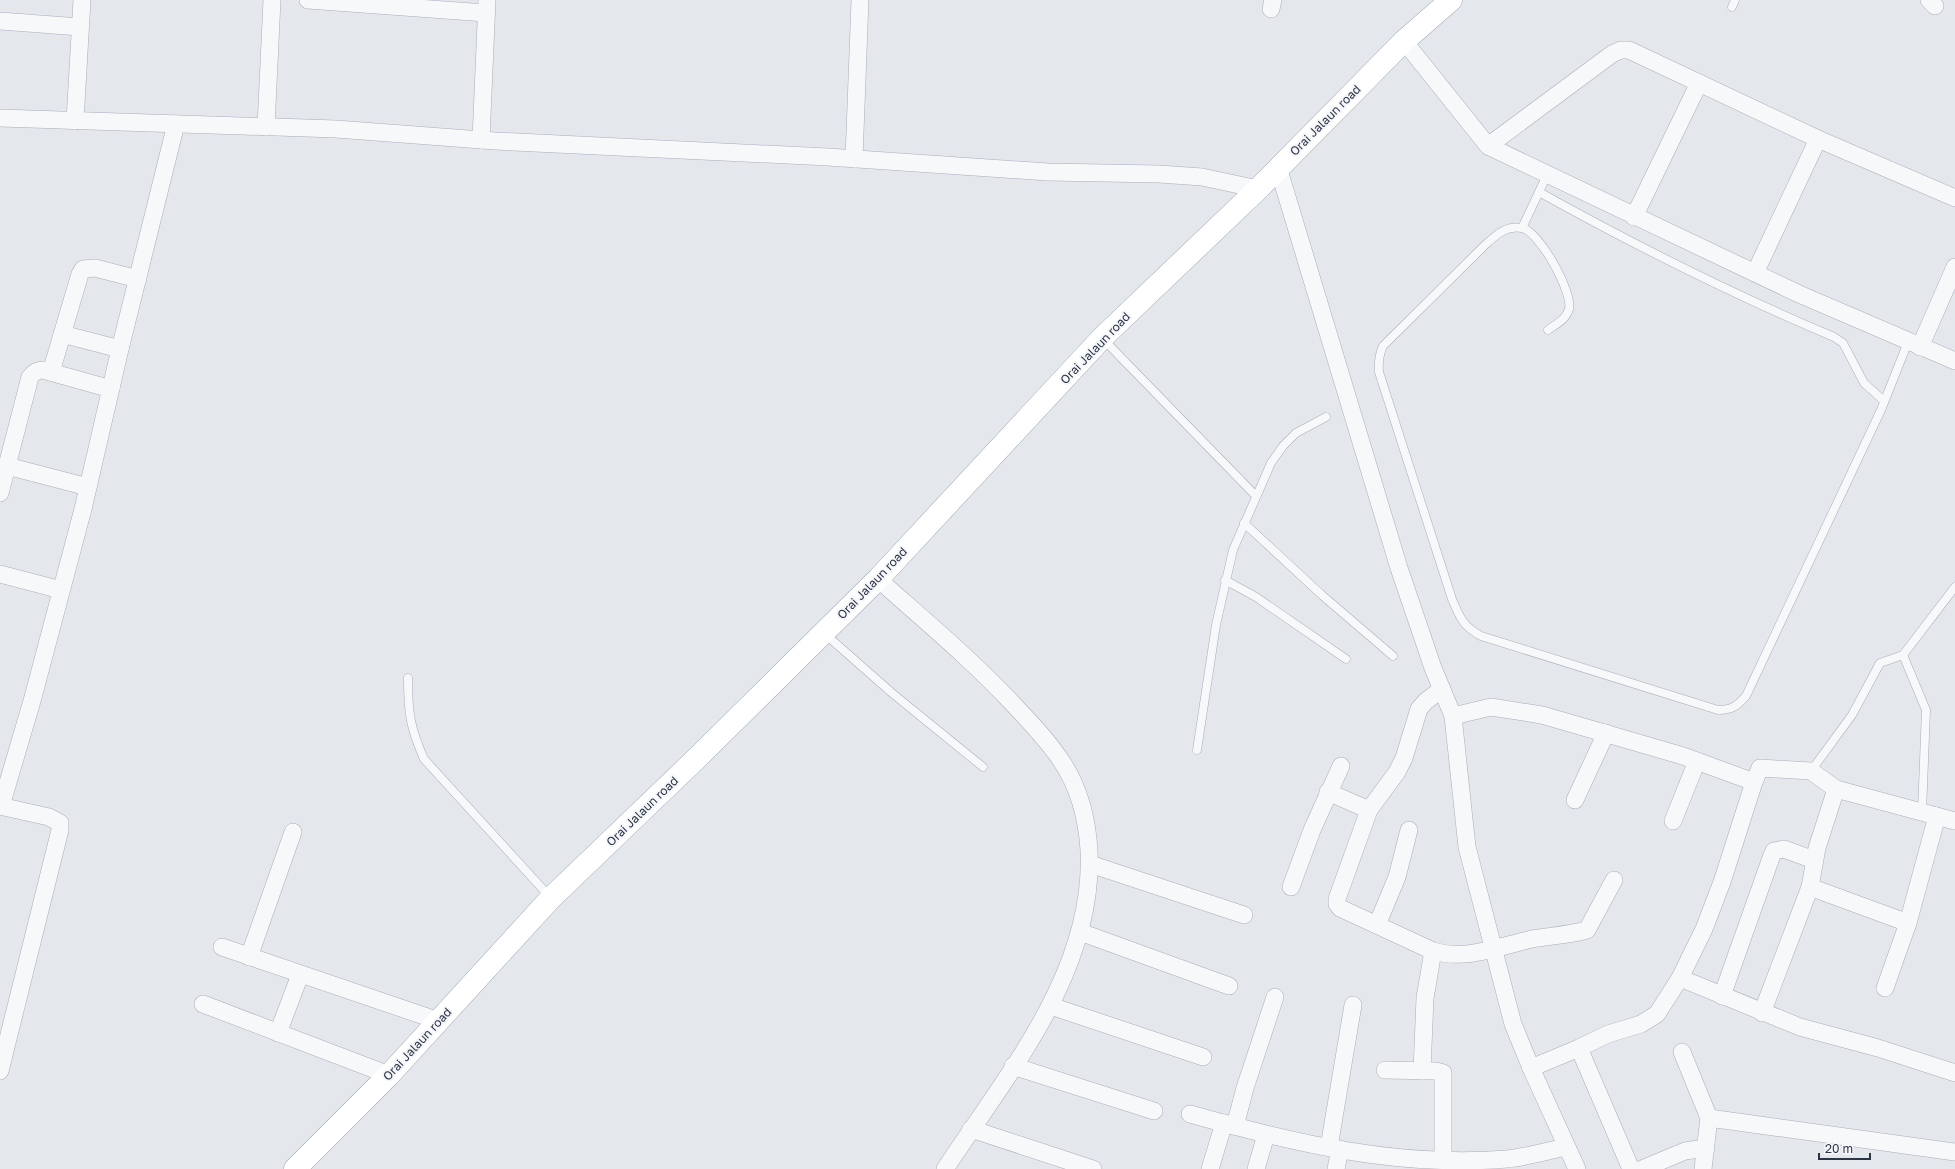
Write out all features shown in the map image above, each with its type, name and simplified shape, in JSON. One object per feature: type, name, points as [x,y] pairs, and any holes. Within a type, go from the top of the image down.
[{"type":"main road","name":"Orai Jalaun road","points":[[295,1169],[389,1075],[551,898],[698,757],[878,578],[1102,338],[1258,189],[1404,41],[1451,0]]},
{"type":"street","points":[[75,121],[82,0]]},
{"type":"street","points":[[266,127],[272,0]]},
{"type":"street","points":[[308,0],[486,6],[481,140]]},
{"type":"street","points":[[854,159],[860,0]]},
{"type":"street","points":[[0,21],[80,26]]},
{"type":"street","points":[[1404,41],[1488,146],[1634,217],[1755,273],[1914,345],[1955,361]]},
{"type":"street","points":[[1488,146],[1612,54],[1621,50],[1630,50],[1818,139],[1955,198]]},
{"type":"street","points":[[1634,217],[1699,83]]},
{"type":"street","points":[[0,118],[336,129],[481,140],[854,159],[1048,172],[1166,174],[1202,177],[1258,189]]},
{"type":"street","points":[[0,1071],[60,830],[60,823],[49,817],[1,806],[32,701],[88,487],[120,349],[176,124]]},
{"type":"street","points":[[1755,273],[1818,139]]},
{"type":"street","points":[[1278,168],[1392,546],[1442,689],[1453,716],[1467,847],[1513,1024],[1530,1068],[1577,1169]]},
{"type":"street","points":[[1914,345],[1955,267]]},
{"type":"street","points":[[51,372],[80,274],[83,269],[95,268],[138,279]]},
{"type":"street","points":[[62,334],[120,349]]},
{"type":"street","points":[[0,493],[30,377],[37,370],[51,372],[111,389]]},
{"type":"street","points":[[7,466],[88,487]]},
{"type":"street","points":[[0,574],[61,590]]},
{"type":"street","points":[[878,578],[987,676],[1034,725],[1062,762],[1078,791],[1086,819],[1090,864],[1084,916],[1074,951],[1051,1006],[945,1169]]},
{"type":"street","points":[[1442,689],[1426,701],[1419,710],[1404,758],[1397,772],[1369,810],[1340,892],[1338,904],[1344,910],[1433,952],[1460,956],[1533,939],[1587,930],[1614,880]]},
{"type":"street","points":[[1453,716],[1491,707],[1542,715],[1697,761],[1754,782]]},
{"type":"street","points":[[1575,800],[1606,733]]},
{"type":"street","points":[[1673,820],[1697,761]]},
{"type":"street","points":[[1291,887],[1328,792],[1341,766]]},
{"type":"street","points":[[1530,1068],[1579,1048],[1608,1034],[1641,1024],[1650,1020],[1657,1014],[1680,978],[1704,929],[1722,882],[1758,771],[1764,767],[1811,771],[1836,789],[1955,821]]},
{"type":"street","points":[[1762,1013],[1810,887],[1814,860],[1836,789]]},
{"type":"street","points":[[1328,792],[1369,810]]},
{"type":"street","points":[[1885,988],[1908,923],[1930,814]]},
{"type":"street","points":[[1377,925],[1397,877],[1409,830]]},
{"type":"street","points":[[249,957],[293,832]]},
{"type":"street","points":[[1722,996],[1772,855],[1778,849],[1784,849],[1814,860]]},
{"type":"street","points":[[1090,864],[1244,915]]},
{"type":"street","points":[[1810,887],[1908,923]]},
{"type":"street","points":[[1080,932],[1229,986]]},
{"type":"street","points":[[222,947],[300,975],[439,1021]]},
{"type":"street","points":[[1422,1070],[1425,998],[1433,952]]},
{"type":"street","points":[[278,1033],[300,975]]},
{"type":"street","points":[[1680,978],[1762,1013],[1800,1027],[1954,1070]]},
{"type":"street","points":[[1210,1169],[1229,1125],[1275,997]]},
{"type":"street","points":[[203,1004],[389,1075]]},
{"type":"street","points":[[1336,1169],[1334,1148],[1353,1005]]},
{"type":"street","points":[[1051,1006],[1203,1057]]},
{"type":"street","points":[[1579,1048],[1631,1169]]},
{"type":"street","points":[[1682,1052],[1709,1118],[1703,1169]]},
{"type":"street","points":[[1013,1066],[1154,1111]]},
{"type":"street","points":[[1385,1070],[1440,1071],[1444,1077],[1443,1160]]},
{"type":"street","points":[[1190,1114],[1266,1135],[1410,1160],[1507,1159],[1566,1146]]},
{"type":"street","points":[[1709,1118],[1955,1152]]},
{"type":"street","points":[[971,1129],[1093,1169]]},
{"type":"street","points":[[1256,1169],[1266,1135]]},
{"type":"street","points":[[1642,1169],[1685,1151],[1706,1148]]},
{"type":"lane","points":[[1522,228],[1547,175]]},
{"type":"lane","points":[[1539,192],[1630,242],[1706,280],[1834,337],[1842,343],[1864,384],[1884,401]]},
{"type":"lane","points":[[1548,330],[1563,319],[1569,309],[1569,297],[1564,280],[1537,239],[1529,230],[1522,228],[1510,228],[1501,231],[1485,245],[1383,346],[1378,362],[1379,372],[1452,599],[1461,620],[1469,629],[1481,636],[1718,710],[1730,710],[1738,705],[1746,696],[1884,401],[1914,345]]},
{"type":"lane","points":[[1102,338],[1256,496]]},
{"type":"lane","points":[[1197,750],[1216,625],[1233,550],[1271,463],[1283,446],[1296,434],[1326,417]]},
{"type":"lane","points":[[1244,523],[1323,596],[1393,656]]},
{"type":"lane","points":[[1225,580],[1256,597],[1346,659]]},
{"type":"lane","points":[[1811,771],[1852,715],[1880,663],[1903,655],[1955,587]]},
{"type":"lane","points":[[824,633],[892,693],[983,767]]},
{"type":"lane","points":[[1903,655],[1926,710],[1930,814]]},
{"type":"lane","points":[[408,678],[408,709],[413,734],[424,760],[551,898]]}]
